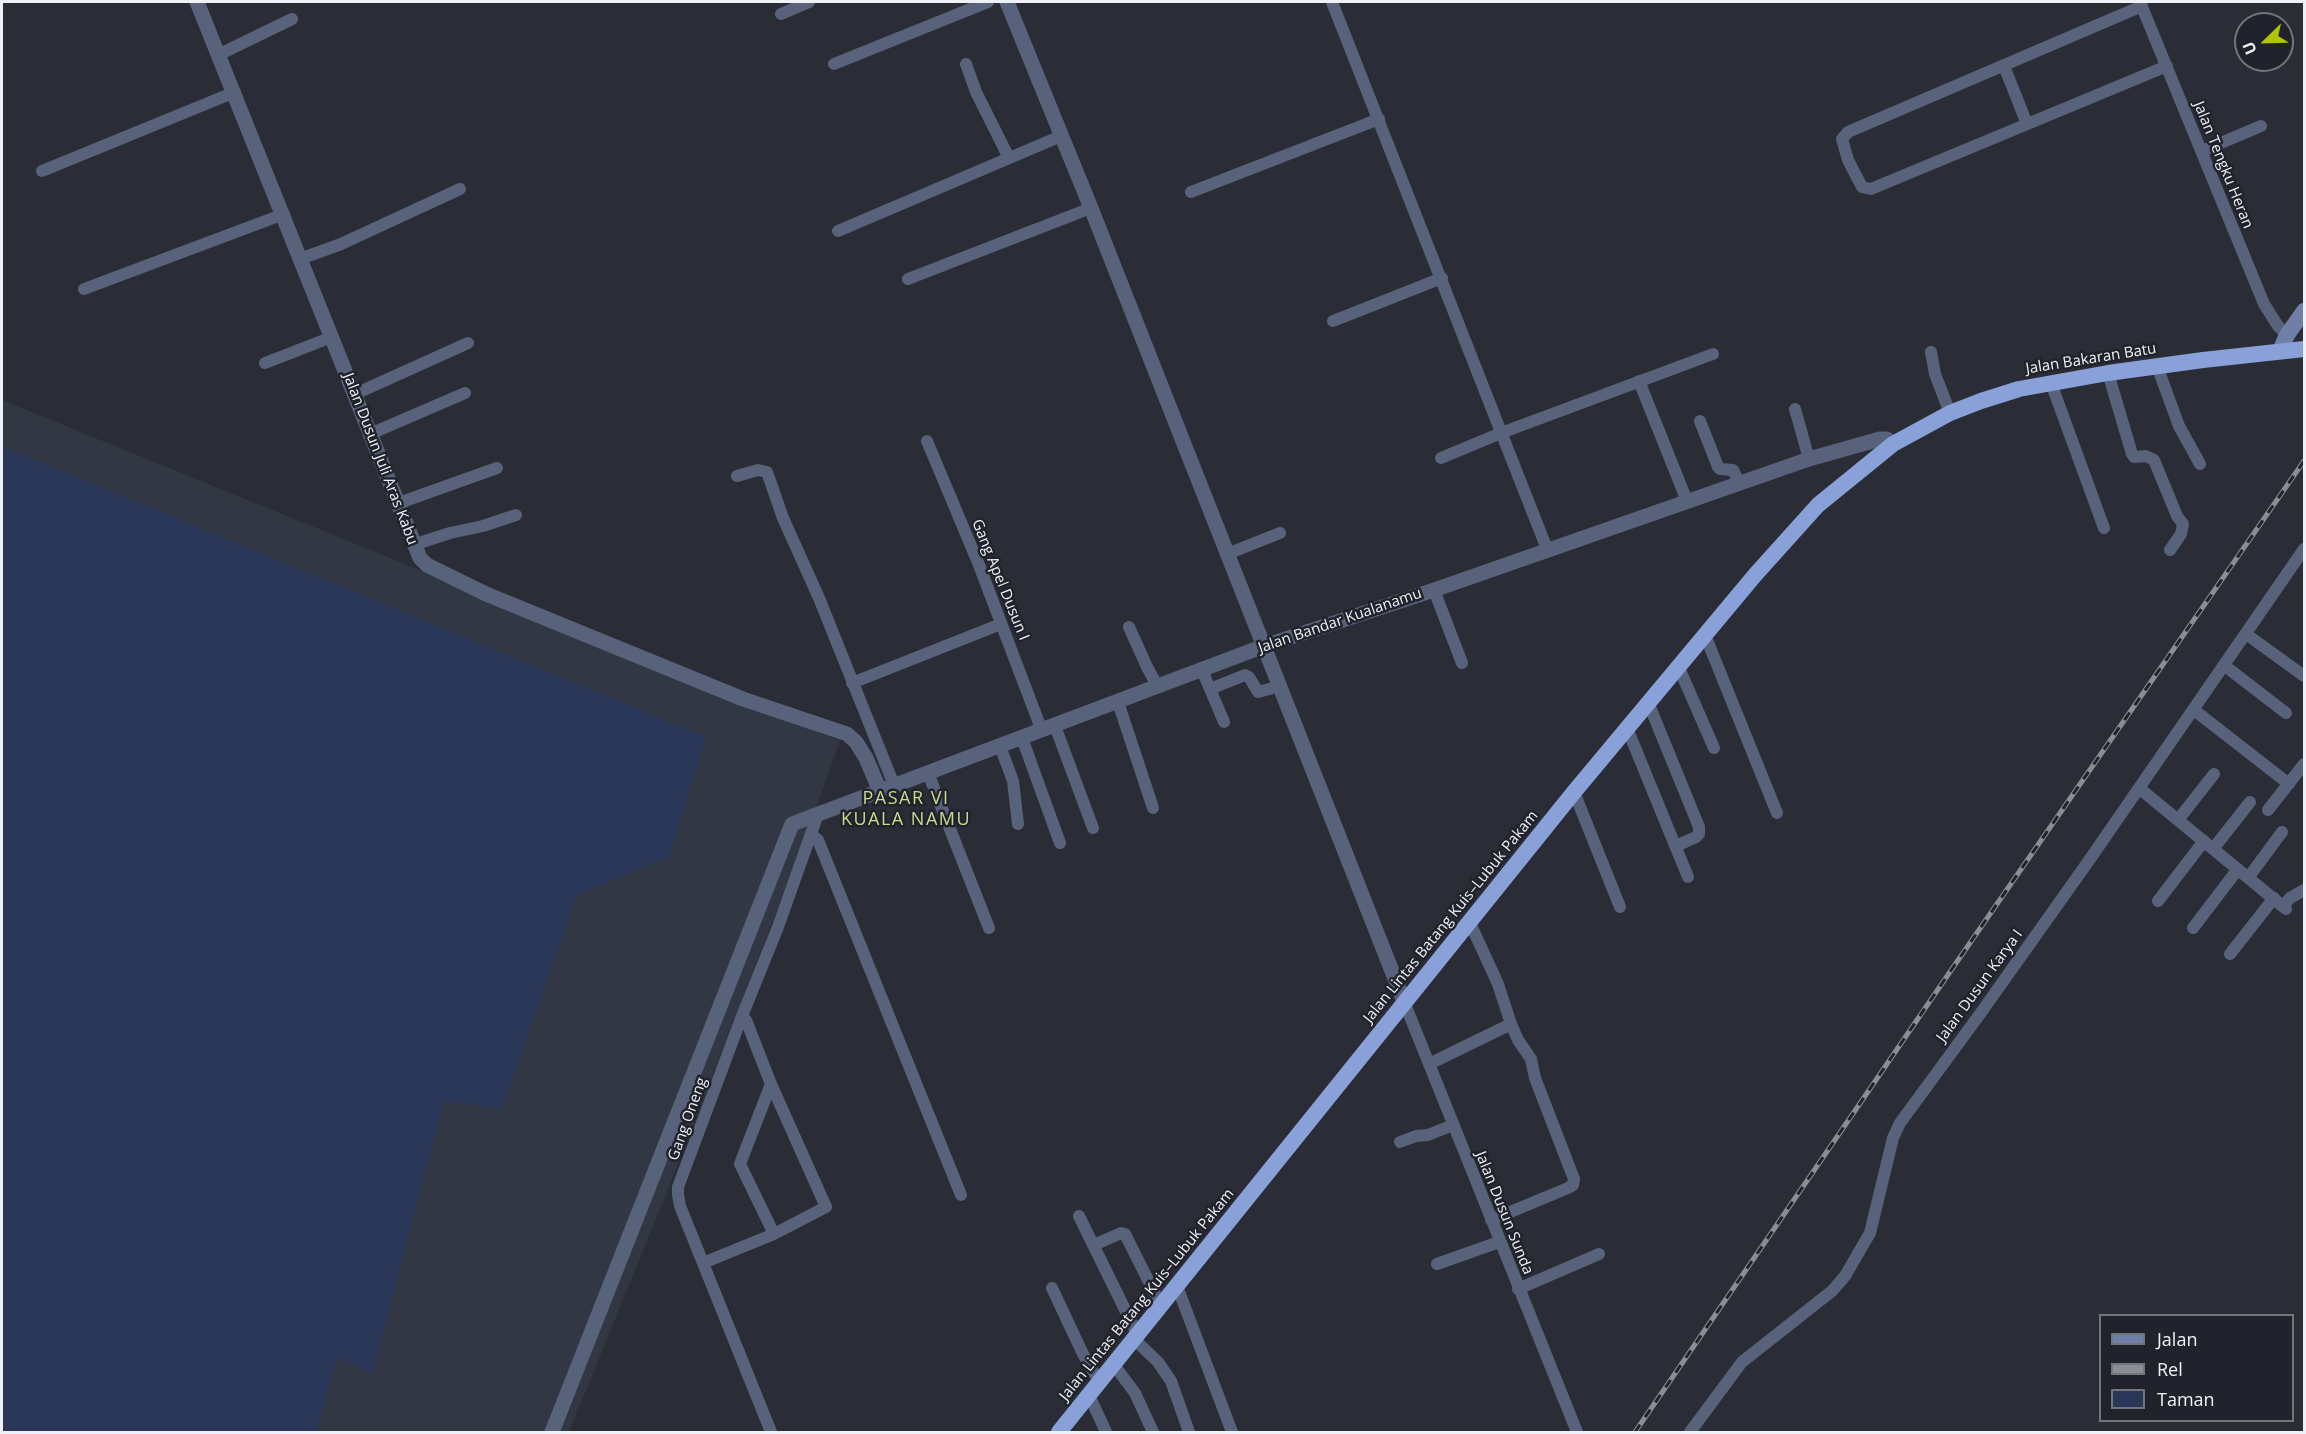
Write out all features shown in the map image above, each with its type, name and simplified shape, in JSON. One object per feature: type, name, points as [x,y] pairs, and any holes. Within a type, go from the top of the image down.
[{"type":"highway","name":"Jalan Bakaran Batu","points":[[1893,444],[1950,413],[2019,389],[2157,366],[2304,349]]},
{"type":"highway","name":"Jalan Lintas Batang Kuis–Lubuk Pakam","points":[[1059,1432],[1648,702],[1762,567],[1818,505],[1893,444]]},
{"type":"main road","points":[[2280,351],[2287,335],[2304,311]]},
{"type":"street","name":"Jalan Dusun Juli Aras Kabu","points":[[197,2],[284,214],[396,504],[413,545],[427,566],[476,589],[743,699],[847,734],[873,755],[887,788]]},
{"type":"street","points":[[781,14],[809,2]]},
{"type":"street","points":[[834,64],[988,2]]},
{"type":"street","points":[[1007,2],[1091,208],[1405,1004]]},
{"type":"street","points":[[1332,2],[1547,549]]},
{"type":"street","points":[[2141,4],[2004,66],[1848,132],[1842,139],[1848,160],[1862,187],[1871,189],[2167,66]]},
{"type":"street","name":"Jalan Tengku Heran","points":[[2141,4],[2265,304],[2278,326],[2287,335]]},
{"type":"street","points":[[220,54],[292,19]]},
{"type":"street","points":[[966,64],[976,92],[1009,158]]},
{"type":"street","points":[[2004,66],[2027,124]]},
{"type":"street","points":[[42,171],[235,92]]},
{"type":"street","points":[[1191,192],[1378,119]]},
{"type":"street","points":[[2202,151],[2261,126]]},
{"type":"street","points":[[838,231],[1061,136]]},
{"type":"street","points":[[300,260],[341,244],[460,189]]},
{"type":"street","points":[[908,279],[1091,208]]},
{"type":"street","points":[[84,289],[284,214]]},
{"type":"street","points":[[1333,321],[1442,278]]},
{"type":"street","points":[[265,363],[332,337]]},
{"type":"street","points":[[355,394],[468,343]]},
{"type":"street","points":[[1930,351],[1935,374],[1950,413]]},
{"type":"street","points":[[1441,458],[1713,354]]},
{"type":"street","points":[[2157,366],[2179,426],[2200,464]]},
{"type":"street","points":[[2108,374],[2132,454],[2134,457],[2146,456],[2154,460],[2177,516],[2183,524],[2181,534],[2170,550]]},
{"type":"street","points":[[1639,381],[1687,501]]},
{"type":"street","points":[[2051,383],[2104,528]]},
{"type":"street","points":[[370,434],[465,393]]},
{"type":"street","points":[[1795,409],[1809,459]]},
{"type":"street","points":[[1700,421],[1718,467],[1733,470],[1740,484]]},
{"type":"street","name":"Jalan Bandar Kualanamu","points":[[552,1432],[792,824],[1264,646],[1434,590],[1809,459],[1880,439],[1887,439],[1893,444]]},
{"type":"street","name":"Gang Apel Dusun I","points":[[927,441],[1001,624],[1093,828]]},
{"type":"street","points":[[396,504],[497,468]]},
{"type":"street","points":[[737,476],[758,470],[767,472],[783,518],[819,598],[852,683],[873,755]]},
{"type":"street","points":[[413,545],[516,515]]},
{"type":"street","points":[[1227,554],[1280,533]]},
{"type":"street","name":"Jalan Dusun Karya I","points":[[1690,1432],[1742,1362],[1832,1291],[1845,1276],[1870,1233],[1893,1138],[1900,1123],[1980,1014],[2225,666],[2304,549]]},
{"type":"street","points":[[1434,590],[1462,663]]},
{"type":"street","points":[[852,683],[1001,624]]},
{"type":"street","points":[[1129,627],[1158,687]]},
{"type":"street","points":[[2246,634],[2304,676]]},
{"type":"street","points":[[1705,635],[1777,813]]},
{"type":"street","points":[[1224,662],[1232,680]]},
{"type":"street","points":[[2225,666],[2286,713]]},
{"type":"street","points":[[1679,668],[1714,748]]},
{"type":"street","points":[[1202,670],[1224,722]]},
{"type":"street","points":[[1210,689],[1245,675],[1249,677],[1258,692],[1280,686]]},
{"type":"street","points":[[1118,702],[1153,808]]},
{"type":"street","points":[[1648,702],[1699,827],[1699,834],[1696,837],[1676,846]]},
{"type":"street","points":[[2194,710],[2289,784]]},
{"type":"street","points":[[1627,728],[1688,877]]},
{"type":"street","points":[[1022,738],[1060,843]]},
{"type":"street","points":[[1000,746],[1013,781],[1018,824]]},
{"type":"street","points":[[2268,810],[2304,764]]},
{"type":"street","points":[[928,772],[989,928]]},
{"type":"street","points":[[2178,820],[2214,774]]},
{"type":"street","points":[[2139,788],[2281,904]]},
{"type":"street","points":[[1574,792],[1620,907]]},
{"type":"street","points":[[2158,901],[2250,802]]},
{"type":"street","name":"Gang Oneng","points":[[771,1432],[680,1206],[678,1186],[778,927],[818,814]]},
{"type":"street","points":[[2248,878],[2282,832]]},
{"type":"street","points":[[812,835],[818,840],[827,860],[961,1195]]},
{"type":"street","points":[[2193,928],[2238,869]]},
{"type":"street","points":[[2230,954],[2281,904],[2304,890]]},
{"type":"street","points":[[1470,923],[1498,984],[1518,1040],[1531,1059],[1535,1078],[1574,1183],[1569,1188],[1491,1220]]},
{"type":"street","name":"Jalan Dusun Sunda","points":[[1405,1004],[1577,1432]]},
{"type":"street","points":[[703,1263],[774,1234],[826,1207],[771,1084],[746,1020],[742,1016]]},
{"type":"street","points":[[1429,1064],[1511,1024]]},
{"type":"street","points":[[771,1084],[740,1164],[774,1234]]},
{"type":"street","points":[[1400,1142],[1454,1125]]},
{"type":"street","points":[[1079,1216],[1136,1338],[1158,1362],[1171,1381],[1189,1432]]},
{"type":"street","points":[[1094,1245],[1121,1233],[1125,1234],[1161,1306]]},
{"type":"street","points":[[1437,1264],[1499,1242]]},
{"type":"street","points":[[1518,1289],[1599,1254]]},
{"type":"street","points":[[1177,1286],[1232,1432]]},
{"type":"street","points":[[1052,1288],[1083,1354],[1100,1383]]},
{"type":"street","points":[[1114,1365],[1135,1393],[1153,1432]]},
{"type":"street","points":[[1089,1395],[1106,1432]]},
{"type":"shaded area","points":[[2,400],[840,741],[807,833],[665,1197],[569,1432],[2,1432]]},
{"type":"green space","points":[[2,446],[706,737],[669,857],[577,895],[502,1109],[444,1101],[372,1374],[337,1358],[316,1432],[2,1432]]},
{"type":"railway","points":[[1635,1432],[2304,461]]},
{"type":"district","name":"PASAR VI KUALA NAMU","points":[[906,809]]}]
